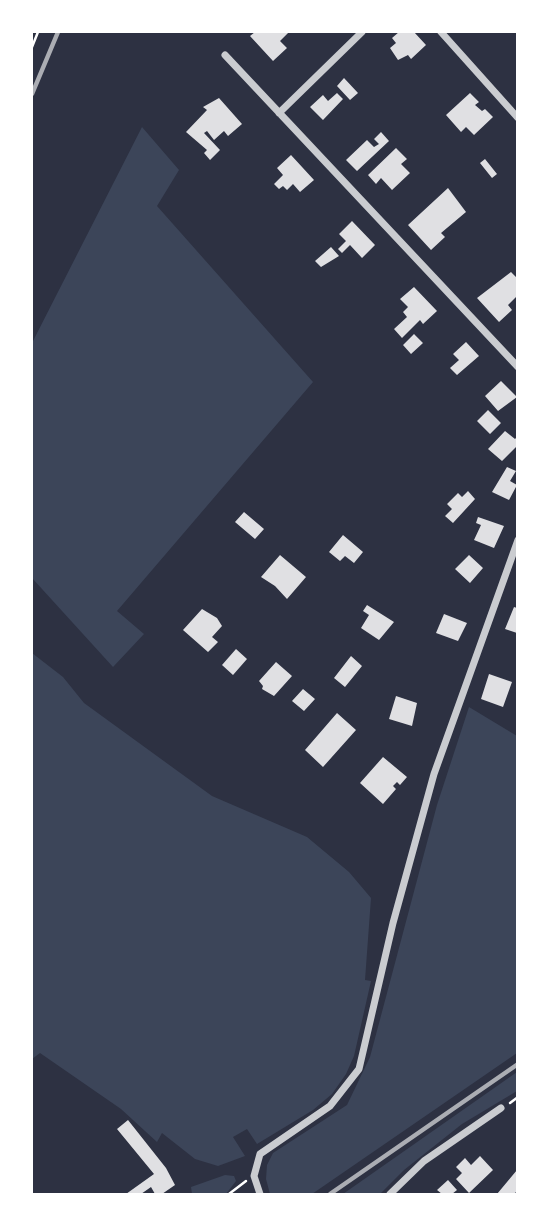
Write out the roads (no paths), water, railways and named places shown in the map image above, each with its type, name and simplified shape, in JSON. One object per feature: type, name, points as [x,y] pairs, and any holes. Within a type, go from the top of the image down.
[{"type":"street","points":[[279,113],[362,32]]},
{"type":"street","points":[[440,32],[517,118]]},
{"type":"street","points":[[225,55],[517,367]]},
{"type":"street","points":[[260,1195],[254,1176],[260,1154],[330,1106],[359,1069],[393,923],[434,774],[517,540]]},
{"type":"street","points":[[390,1195],[424,1161],[501,1108]]},
{"type":"railway","points":[[32,94],[58,32]]},
{"type":"railway","points":[[330,1194],[518,1064]]}]
